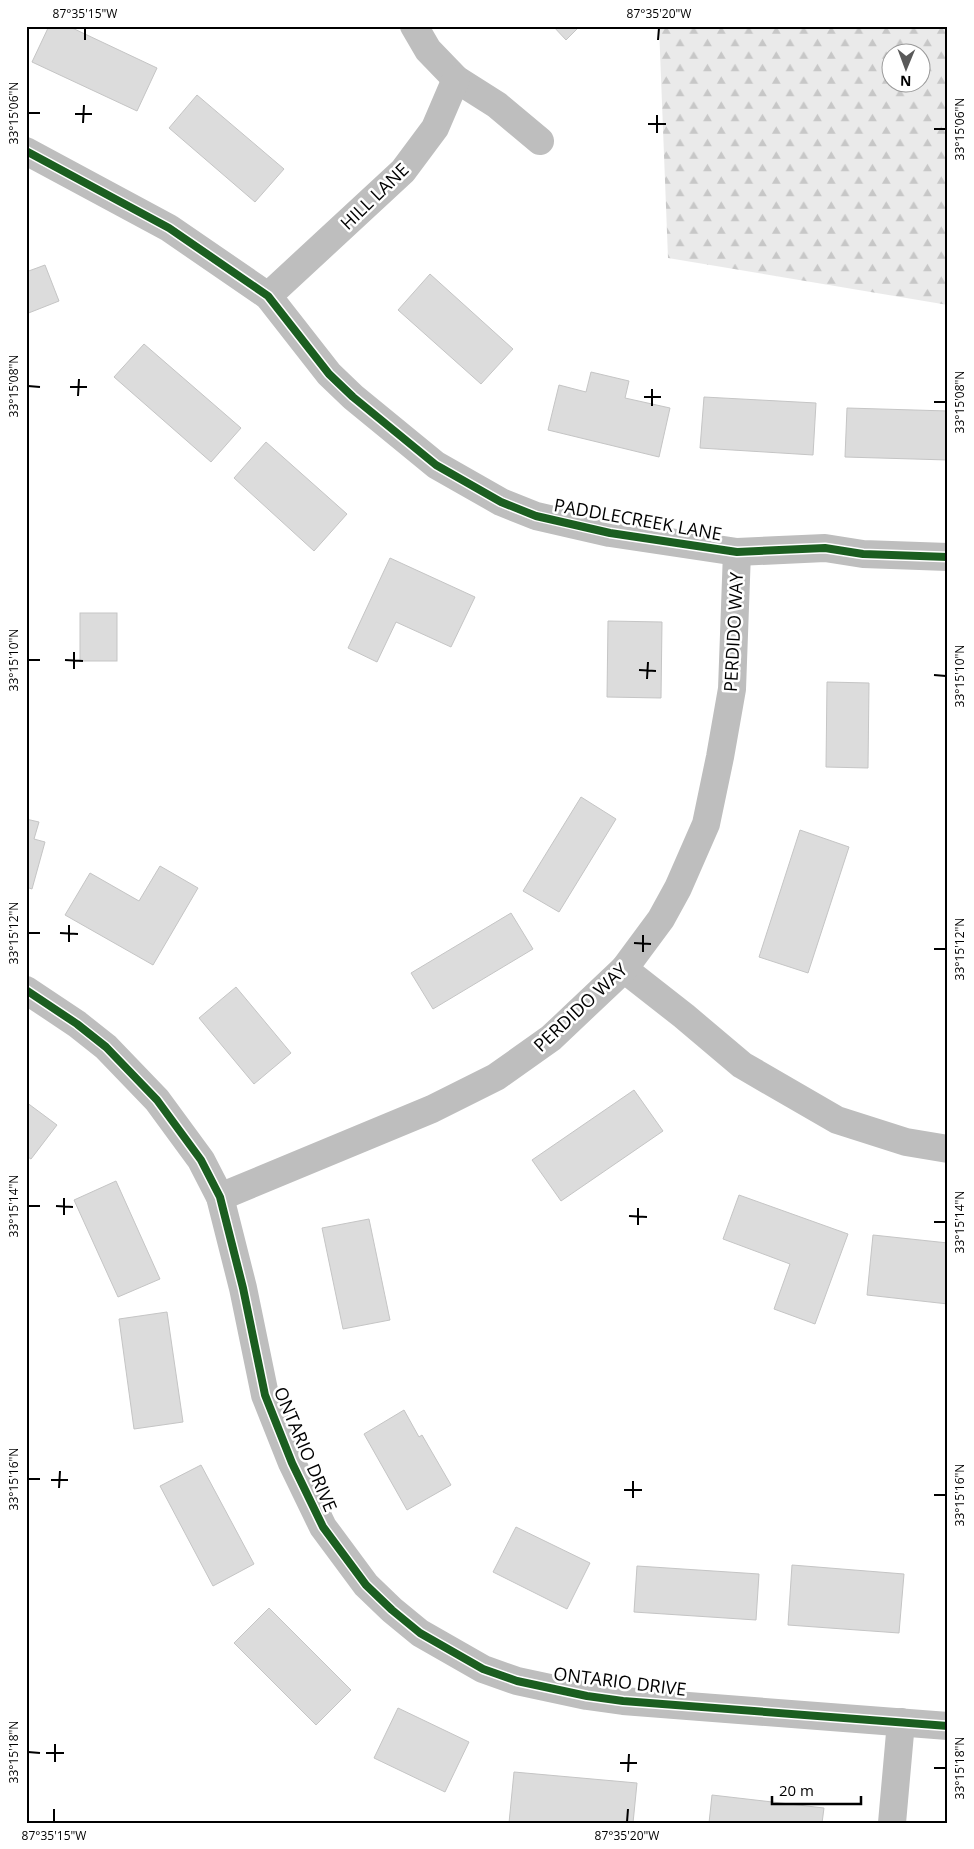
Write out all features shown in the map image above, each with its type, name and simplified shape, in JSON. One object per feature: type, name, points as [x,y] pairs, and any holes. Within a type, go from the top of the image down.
[{"type":"street","points":[[414,26],[428,50],[456,78],[497,105],[540,142]]},
{"type":"street","name":"HILL LANE","points":[[268,296],[403,170],[435,128],[456,78]]},
{"type":"street","name":"PADDLECREEK LANE","points":[[26,151],[168,228],[268,296],[329,374],[353,397],[436,465],[500,502],[536,516],[610,533],[737,552],[825,548],[863,554],[948,557]]},
{"type":"street","name":"PERDIDO WAY","points":[[220,1196],[432,1109],[496,1077],[552,1038],[624,969],[660,919],[678,888],[706,824],[732,689],[737,552]]},
{"type":"street","points":[[624,969],[742,1064],[837,1120],[906,1142],[948,1149]]},
{"type":"street","name":"ONTARIO DRIVE","points":[[26,990],[77,1024],[106,1047],[157,1100],[201,1160],[220,1196],[243,1288],[265,1394],[292,1463],[323,1527],[366,1585],[420,1633],[483,1669],[517,1681],[588,1696],[622,1701],[948,1726]]},
{"type":"street","points":[[892,1823],[901,1722]]},
{"type":"green space","points":[[659,26],[948,26],[948,305],[668,258]]},
{"type":"building","points":[[49,26],[68,26],[157,68],[137,111],[32,62]]},
{"type":"building","points":[[553,26],[580,26],[566,40]]},
{"type":"building","points":[[197,95],[284,169],[255,202],[169,128]]},
{"type":"building","points":[[45,265],[59,301],[26,314],[26,272]]},
{"type":"building","points":[[430,274],[513,349],[481,384],[398,310]]},
{"type":"building","points":[[144,344],[241,428],[211,462],[114,377]]},
{"type":"building","points":[[591,372],[629,381],[625,398],[670,408],[659,457],[548,430],[559,385],[586,392]]},
{"type":"building","points":[[704,397],[816,403],[813,455],[700,448]]},
{"type":"building","points":[[847,408],[948,411],[948,460],[845,457]]},
{"type":"building","points":[[266,442],[347,514],[314,551],[234,478]]},
{"type":"building","points":[[390,558],[475,597],[451,647],[396,622],[377,662],[348,648]]},
{"type":"building","points":[[80,613],[117,613],[117,661],[80,661]]},
{"type":"building","points":[[608,621],[662,622],[661,698],[607,697]]},
{"type":"building","points":[[827,682],[869,683],[868,768],[826,767]]},
{"type":"building","points":[[581,797],[616,819],[559,912],[523,891]]},
{"type":"building","points":[[26,819],[39,822],[34,839],[45,842],[32,889],[26,887]]},
{"type":"building","points":[[800,830],[849,847],[808,973],[759,957]]},
{"type":"building","points":[[160,866],[198,888],[153,965],[65,915],[90,873],[139,901]]},
{"type":"building","points":[[511,913],[533,949],[433,1009],[411,973]]},
{"type":"building","points":[[236,987],[291,1053],[254,1084],[199,1018]]},
{"type":"building","points":[[634,1090],[663,1131],[561,1201],[532,1160]]},
{"type":"building","points":[[26,1102],[57,1125],[31,1159],[26,1156]]},
{"type":"building","points":[[116,1181],[160,1279],[118,1297],[74,1200]]},
{"type":"building","points":[[739,1195],[848,1234],[815,1324],[774,1309],[790,1264],[723,1239]]},
{"type":"building","points":[[369,1219],[390,1320],[343,1329],[322,1228]]},
{"type":"building","points":[[873,1235],[948,1243],[948,1304],[867,1295]]},
{"type":"building","points":[[167,1312],[183,1422],[134,1429],[119,1319]]},
{"type":"building","points":[[404,1410],[419,1437],[422,1435],[451,1485],[407,1510],[364,1434]]},
{"type":"building","points":[[201,1465],[254,1564],[213,1586],[160,1486]]},
{"type":"building","points":[[516,1527],[590,1563],[567,1609],[493,1572]]},
{"type":"building","points":[[792,1565],[904,1574],[899,1633],[788,1625]]},
{"type":"building","points":[[637,1566],[759,1574],[756,1620],[634,1612]]},
{"type":"building","points":[[269,1608],[351,1690],[316,1725],[234,1643]]},
{"type":"building","points":[[398,1708],[469,1742],[445,1792],[374,1758]]},
{"type":"building","points":[[514,1772],[637,1783],[633,1823],[509,1823]]},
{"type":"building","points":[[712,1795],[824,1808],[822,1823],[709,1823]]},
{"type":"cycle path","points":[[26,151],[169,228],[268,296],[329,374],[353,397],[436,465],[501,502],[536,516],[610,533],[737,552],[825,548],[863,554],[948,557]]},
{"type":"cycle path","points":[[26,990],[77,1024],[106,1047],[157,1100],[201,1160],[220,1197],[243,1288],[265,1395],[292,1463],[323,1527],[366,1585],[420,1633],[483,1669],[517,1681],[587,1696],[623,1701],[948,1726]]}]
